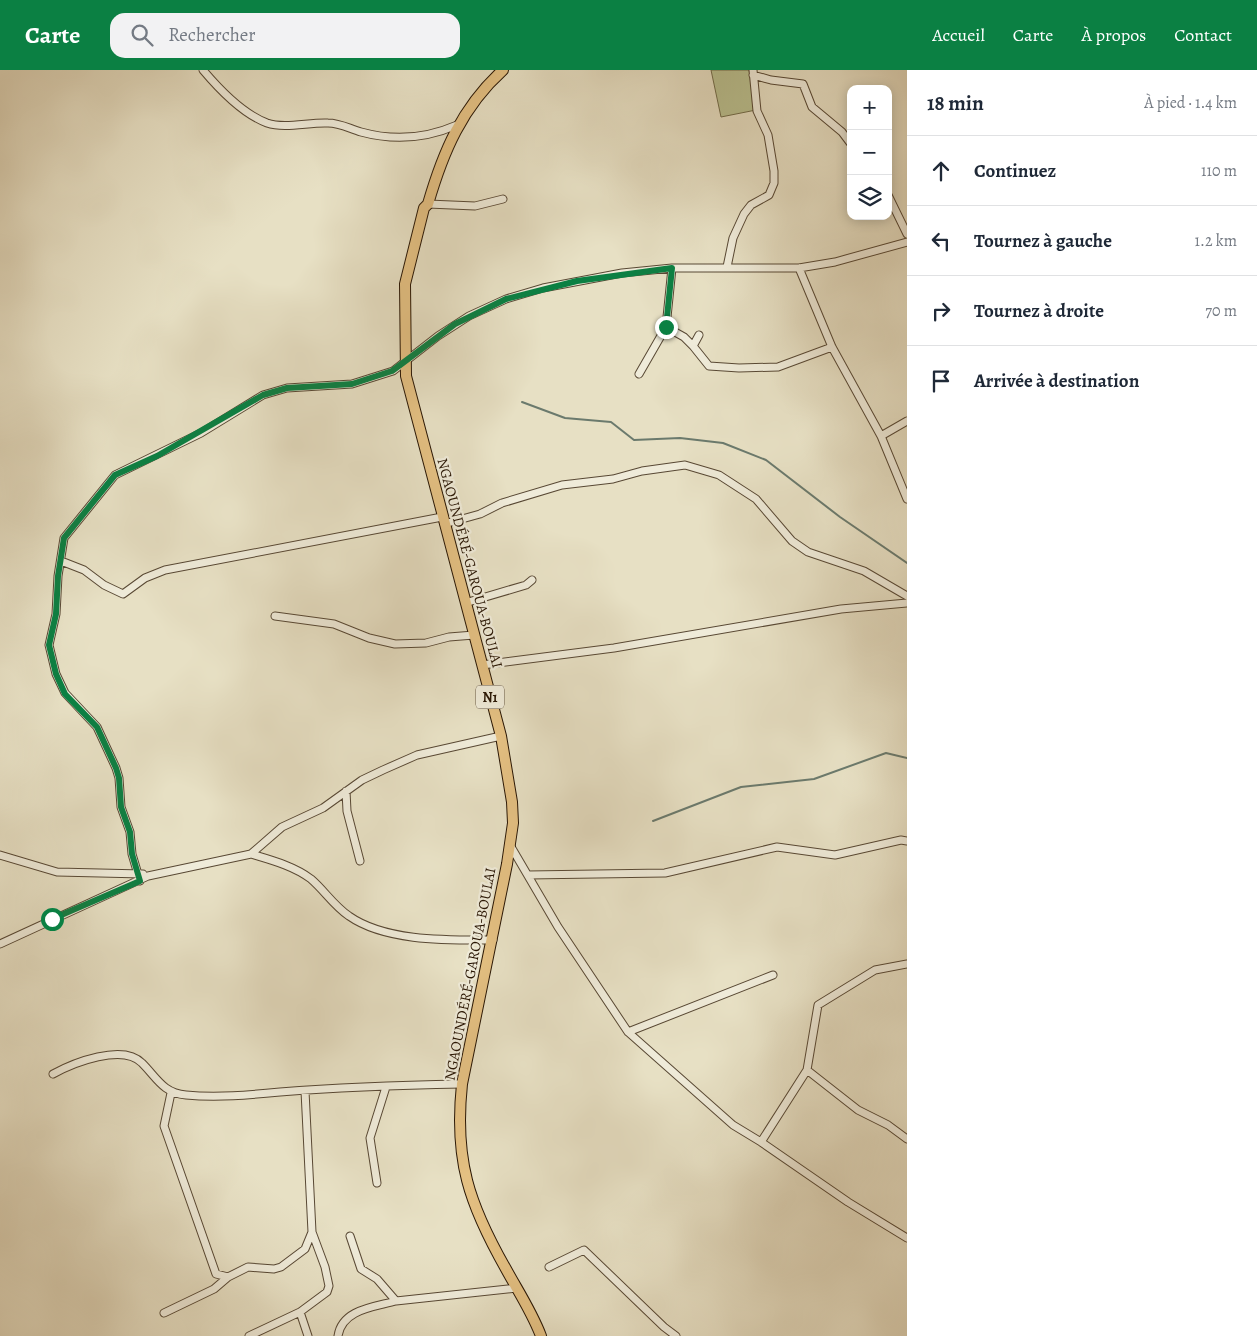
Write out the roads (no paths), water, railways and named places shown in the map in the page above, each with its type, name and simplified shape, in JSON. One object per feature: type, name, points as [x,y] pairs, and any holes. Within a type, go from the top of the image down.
[{"type":"highway","name":"NGAOUNDÉRÉ-GAROUA-BOULAI","points":[[503,70],[482,89],[457,125],[439,166],[428,204],[424,208],[405,284],[404,363],[413,410],[501,736],[512,802],[510,845],[493,940],[462,1084],[460,1136],[467,1186],[488,1236],[541,1336]]},
{"type":"street","points":[[203,70],[230,97],[258,119],[270,124],[334,123],[381,137],[398,139],[437,133],[457,125]]},
{"type":"street","points":[[727,267],[737,227],[751,205],[767,198],[774,183],[771,145],[757,111],[753,72],[776,81],[803,84],[812,107],[842,132],[847,139]]},
{"type":"street","points":[[428,204],[476,206],[503,199]]},
{"type":"street","points":[[892,203],[907,234]]},
{"type":"street","points":[[140,877],[121,807],[119,778],[116,768],[97,727],[65,694],[51,659],[49,645],[56,614],[64,538],[115,475],[157,456],[263,395],[287,388],[352,384],[392,371],[455,324],[506,299],[577,281],[672,268],[799,268],[834,262],[907,242]]},
{"type":"street","points":[[639,374],[666,327],[672,268]]},
{"type":"street","points":[[799,268],[832,347],[881,436],[907,499]]},
{"type":"street","points":[[666,327],[684,337],[709,366],[739,368],[778,367],[832,347]]},
{"type":"street","points":[[693,346],[700,335]]},
{"type":"street","points":[[881,436],[907,421]]},
{"type":"street","points":[[61,561],[84,570],[104,585],[123,594],[146,578],[165,570],[443,520],[470,517],[502,503],[562,485],[613,479],[642,471],[685,465],[719,476],[756,499],[792,540],[808,552],[864,570],[907,601]]},
{"type":"street","points":[[466,603],[526,585],[532,580]]},
{"type":"street","points":[[482,665],[614,648],[841,609],[907,601]]},
{"type":"street","points":[[275,616],[334,624],[369,638],[395,644],[426,643],[449,637],[474,635]]},
{"type":"street","points":[[251,854],[282,827],[323,808],[362,780],[417,755],[501,736]]},
{"type":"street","points":[[346,791],[347,811],[360,860]]},
{"type":"street","points":[[528,875],[665,873],[777,847],[835,854],[901,840],[907,841]]},
{"type":"street","points":[[510,845],[558,927],[628,1032],[733,1126],[761,1142],[848,1202],[907,1238]]},
{"type":"street","points":[[0,855],[57,872],[140,877],[251,854],[285,864],[306,876],[348,916],[366,926],[430,940],[493,940]]},
{"type":"street","points":[[0,944],[140,877]]},
{"type":"street","points":[[761,1142],[807,1070],[818,1005],[875,970],[907,964]]},
{"type":"street","points":[[628,1032],[773,975]]},
{"type":"street","points":[[53,1074],[84,1060],[126,1056],[138,1060],[171,1093],[218,1096],[462,1084]]},
{"type":"street","points":[[807,1070],[858,1110],[888,1125],[907,1139]]},
{"type":"street","points":[[377,1183],[370,1138],[386,1087]]},
{"type":"street","points":[[249,1336],[300,1312],[327,1292],[329,1286],[325,1267],[312,1232],[305,1091]]},
{"type":"street","points":[[171,1093],[164,1126],[216,1274],[228,1277]]},
{"type":"street","points":[[164,1313],[214,1289],[228,1277],[248,1267],[274,1269],[281,1267],[305,1249],[312,1232]]},
{"type":"street","points":[[350,1236],[361,1269],[377,1279],[396,1301]]},
{"type":"street","points":[[549,1267],[584,1250],[664,1327],[676,1336]]},
{"type":"street","points":[[338,1336],[345,1320],[357,1311],[396,1301],[516,1288]]},
{"type":"street","points":[[300,1312],[308,1336]]},
{"type":"waterway","points":[[522,402],[565,418],[611,422],[634,440],[680,438],[723,443],[766,460],[840,517],[907,563]]},
{"type":"waterway","points":[[653,821],[741,787],[814,779],[886,753],[907,758]]}]
